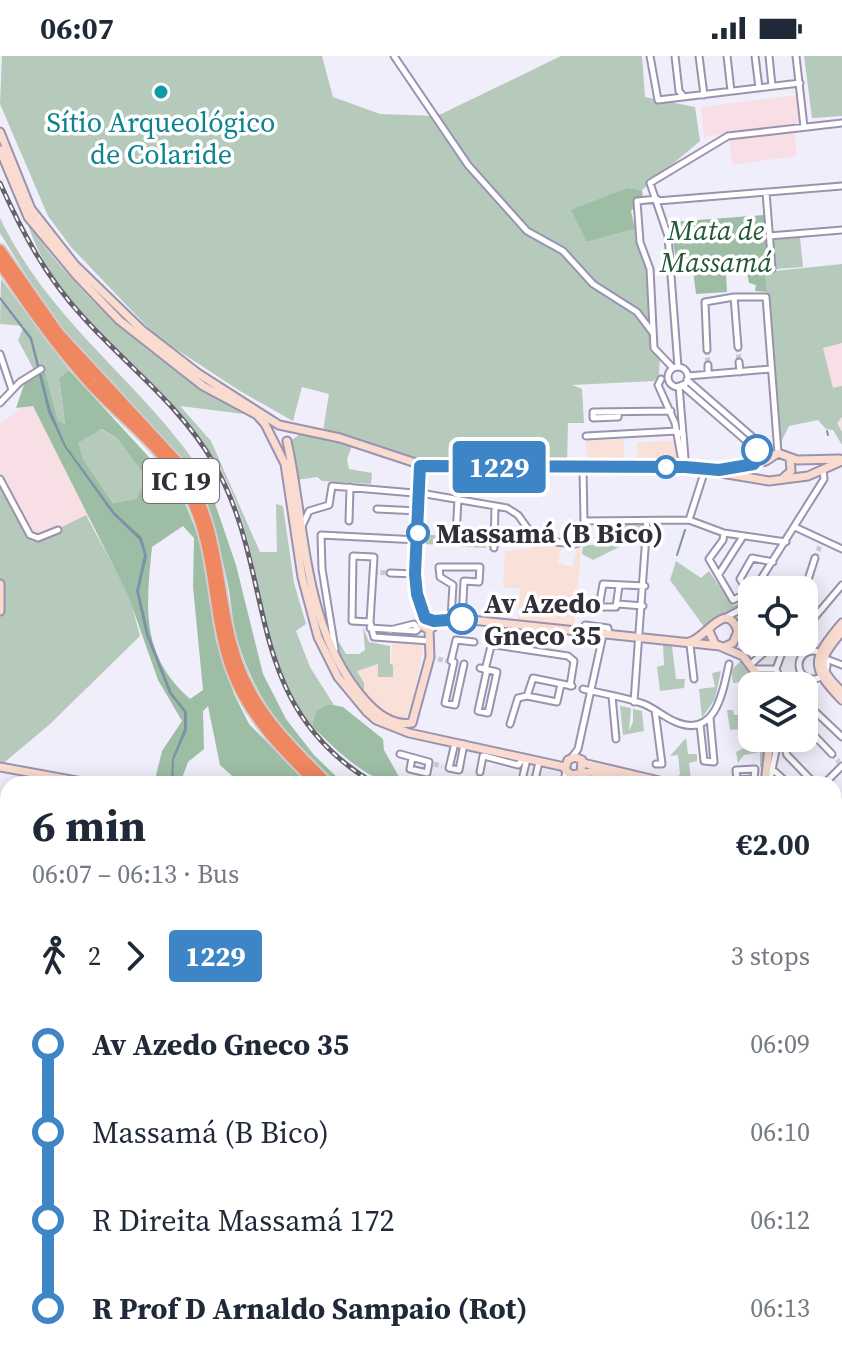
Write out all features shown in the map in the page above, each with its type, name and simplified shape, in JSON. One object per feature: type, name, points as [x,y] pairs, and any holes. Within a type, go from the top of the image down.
[{"type":"highway","name":"IC 19","points":[[0,250],[59,334],[179,464],[193,485],[213,536],[232,643],[247,686],[280,737],[320,776]]},
{"type":"highway","name":"IC 19","points":[[0,263],[89,382],[173,468],[188,491],[206,538],[225,647],[241,692],[277,744],[309,776]]},
{"type":"main road","points":[[0,132],[31,209],[75,265],[142,330],[199,374],[281,426],[420,466],[684,467],[762,481],[794,479],[842,460]]},
{"type":"main road","points":[[0,150],[28,217],[76,275],[119,320],[203,386],[257,415],[269,433],[285,464],[304,587],[326,656],[367,712],[376,720],[568,763]]},
{"type":"main road","points":[[269,433],[281,426]]},
{"type":"main road","points":[[281,426],[288,440],[318,607],[336,658],[371,707],[411,728],[482,752],[539,761],[582,762],[639,776]]},
{"type":"main road","points":[[275,444],[307,431]]},
{"type":"main road","points":[[771,457],[767,473],[779,480]]},
{"type":"main road","points":[[705,470],[754,464],[771,457],[842,460]]},
{"type":"main road","points":[[779,480],[791,471],[790,458]]},
{"type":"main road","points":[[818,460],[823,470]]},
{"type":"main road","points":[[420,466],[415,574],[421,623],[429,630]]},
{"type":"main road","points":[[0,584],[0,611]]},
{"type":"main road","points":[[421,623],[451,618],[581,634],[722,646],[733,643],[738,633],[735,623],[725,618],[712,623],[709,631],[692,643]]},
{"type":"main road","points":[[411,728],[434,658],[429,630],[434,621]]},
{"type":"main road","points":[[823,663],[842,623]]},
{"type":"main road","points":[[709,631],[712,641],[738,654]]},
{"type":"main road","points":[[823,663],[842,631]]},
{"type":"main road","points":[[743,656],[757,672]]},
{"type":"main road","points":[[823,663],[842,692]]},
{"type":"main road","points":[[823,663],[842,700]]},
{"type":"main road","points":[[768,776],[769,752]]},
{"type":"main road","points":[[581,773],[582,762]]},
{"type":"main road","points":[[568,763],[574,776],[591,772],[608,776]]},
{"type":"main road","points":[[0,767],[49,776]]},
{"type":"street","points":[[394,56],[468,165],[527,231],[563,251],[593,284],[637,312],[653,333]]},
{"type":"street","points":[[650,56],[658,100],[800,83]]},
{"type":"street","points":[[675,56],[679,91],[684,97]]},
{"type":"street","points":[[699,56],[704,95]]},
{"type":"street","points":[[727,56],[731,91]]},
{"type":"street","points":[[755,56],[759,88]]},
{"type":"street","points":[[769,56],[772,86]]},
{"type":"street","points":[[796,56],[804,127]]},
{"type":"street","points":[[676,367],[668,236],[650,183],[722,138],[842,123]]},
{"type":"street","points":[[771,457],[757,450],[684,382],[676,367],[654,348],[650,269],[640,242],[637,201],[842,186]]},
{"type":"street","points":[[766,192],[772,269]]},
{"type":"street","points":[[769,236],[842,230]]},
{"type":"street","points":[[734,297],[738,347]]},
{"type":"street","points":[[707,350],[705,302],[734,297],[766,297],[771,457]]},
{"type":"street","points":[[0,354],[12,390]]},
{"type":"street","points":[[739,362],[740,372]]},
{"type":"street","points":[[708,365],[708,374]]},
{"type":"street","points":[[676,367],[658,385],[680,433]]},
{"type":"street","points":[[0,403],[41,369]]},
{"type":"street","points":[[661,379],[673,385],[708,374],[770,369]]},
{"type":"street","points":[[684,382],[680,433],[684,467]]},
{"type":"street","points":[[684,382],[771,457]]},
{"type":"street","points":[[619,412],[671,411]]},
{"type":"street","points":[[586,436],[680,433]]},
{"type":"street","points":[[754,464],[758,458],[757,450]]},
{"type":"street","points":[[302,526],[309,511],[329,505],[332,486],[350,487],[495,506],[518,515],[536,540],[579,543],[584,521],[583,468]]},
{"type":"street","points":[[689,520],[705,470]]},
{"type":"street","points":[[763,576],[797,528],[824,479],[823,470]]},
{"type":"street","points":[[0,479],[30,535],[38,538],[58,530]]},
{"type":"street","points":[[349,521],[350,487]]},
{"type":"street","points":[[456,536],[458,499]]},
{"type":"street","points":[[494,548],[495,506]]},
{"type":"street","points":[[377,509],[419,511]]},
{"type":"street","points":[[584,521],[689,520],[742,538],[786,542]]},
{"type":"street","points":[[634,702],[640,606],[645,585],[647,521]]},
{"type":"street","points":[[797,528],[842,549]]},
{"type":"street","points":[[724,533],[723,540],[709,559],[733,600],[738,598]]},
{"type":"street","points":[[336,658],[320,538],[329,535],[418,540]]},
{"type":"street","points":[[719,574],[742,538]]},
{"type":"street","points":[[421,623],[416,631],[390,630],[370,625],[352,621],[353,556],[374,557],[370,625],[378,639],[430,641]]},
{"type":"street","points":[[742,576],[752,558],[773,562]]},
{"type":"street","points":[[809,576],[815,558]]},
{"type":"street","points":[[441,565],[480,567],[479,582],[464,581],[451,581],[438,574],[441,565]]},
{"type":"street","points":[[390,573],[415,574]]},
{"type":"street","points":[[451,581],[451,618]]},
{"type":"street","points":[[462,619],[464,581]]},
{"type":"street","points":[[621,586],[618,604],[614,608],[598,606],[601,585],[645,585]]},
{"type":"street","points":[[818,613],[842,585]]},
{"type":"street","points":[[618,604],[640,606]]},
{"type":"street","points":[[725,618],[738,610]]},
{"type":"street","points":[[565,776],[568,763],[578,749],[606,636]]},
{"type":"street","points":[[451,661],[467,665],[455,705],[445,703],[451,661],[456,640],[474,642]]},
{"type":"street","points":[[692,643],[694,679]]},
{"type":"street","points":[[484,669],[497,672],[488,713],[478,711],[484,669],[491,646],[568,656],[574,661],[572,686],[533,678],[527,696]]},
{"type":"street","points":[[753,666],[762,656]]},
{"type":"street","points":[[777,672],[781,656]]},
{"type":"street","points":[[823,663],[842,665]]},
{"type":"street","points":[[583,689],[655,709],[676,722],[700,724],[710,718],[722,696],[729,664]]},
{"type":"street","points":[[753,666],[776,669]]},
{"type":"street","points":[[510,724],[515,701],[527,696],[557,702],[561,684]]},
{"type":"street","points":[[612,696],[616,739]]},
{"type":"street","points":[[655,709],[662,764],[656,764]]},
{"type":"street","points":[[818,716],[842,737]]},
{"type":"street","points":[[700,724],[704,761],[714,762],[710,718]]},
{"type":"street","points":[[818,739],[832,754]]},
{"type":"street","points":[[455,742],[450,770],[459,770],[464,744]]},
{"type":"street","points":[[578,749],[582,762]]},
{"type":"street","points":[[480,772],[482,752]]},
{"type":"street","points":[[770,776],[776,752]]},
{"type":"street","points":[[788,752],[808,776]]},
{"type":"street","points":[[400,754],[431,764],[427,773],[410,769],[412,758]]},
{"type":"street","points":[[523,776],[526,758]]},
{"type":"street","points":[[536,776],[539,761]]},
{"type":"street","points":[[772,769],[780,776]]},
{"type":"shaded area","points":[[799,95],[802,123],[704,137],[701,107]]},
{"type":"shaded area","points":[[794,130],[797,156],[732,165],[729,138]]},
{"type":"shaded area","points":[[842,343],[842,433],[837,423],[839,414],[823,348]]},
{"type":"shaded area","points":[[30,401],[92,516],[32,553],[0,493],[0,424]]},
{"type":"shaded area","points":[[624,439],[624,464],[587,465],[586,440]]},
{"type":"shaded area","points":[[676,441],[676,463],[638,464],[637,442]]},
{"type":"shaded area","points":[[532,541],[562,545],[558,563],[572,567],[577,548],[581,549],[574,626],[518,620],[520,589],[503,587],[505,551],[530,549]]},
{"type":"shaded area","points":[[392,642],[424,644],[410,715],[400,722],[381,713],[364,693],[364,683],[356,671],[373,664],[391,664]]},
{"type":"green space","points":[[2,56],[322,56],[333,97],[380,114],[437,116],[561,56],[642,56],[645,97],[695,107],[700,141],[642,190],[626,188],[579,221],[587,242],[635,229],[635,237],[649,273],[649,334],[660,356],[659,375],[654,381],[572,385],[582,389],[584,423],[568,423],[567,464],[419,462],[323,431],[329,394],[302,387],[293,421],[240,391],[156,336],[71,247],[48,216],[0,104]]},
{"type":"green space","points":[[804,56],[842,56],[842,116],[812,118]]},
{"type":"green space","points":[[627,188],[642,190],[643,199],[631,211],[635,229],[587,242],[571,210]]},
{"type":"green space","name":"Mata de Massamá","points":[[764,215],[770,271],[765,272],[767,292],[755,291],[756,285],[749,283],[747,273],[726,273],[727,292],[696,294],[692,262],[676,263],[671,222]]},
{"type":"green space","points":[[0,218],[46,292],[156,413],[207,480],[199,484],[177,456],[88,363],[0,233]]},
{"type":"green space","points":[[28,224],[74,281],[125,331],[212,395],[244,414],[180,406],[211,441],[260,552],[277,552],[276,504],[283,506],[294,583],[306,624],[296,631],[310,667],[334,705],[328,704],[316,711],[312,726],[292,695],[278,662],[244,528],[218,465],[197,434],[63,290],[42,258]]},
{"type":"green space","points":[[800,237],[803,267],[775,269],[772,240]]},
{"type":"green space","points":[[842,264],[842,343],[823,348],[833,388],[842,386],[842,417],[837,423],[842,432],[842,445],[833,430],[826,429],[818,420],[789,426],[781,442],[765,272]]},
{"type":"green space","points":[[1,279],[69,370],[59,378],[65,424],[58,422],[44,367],[35,372],[18,340],[24,326],[0,324]]},
{"type":"green space","points":[[44,367],[58,421],[65,424],[59,378],[69,370],[180,491],[202,545],[216,641],[234,694],[249,724],[301,776],[232,776],[220,765],[208,706],[203,711],[204,749],[188,762],[183,776],[156,776],[162,751],[182,721],[158,680],[128,595],[33,406],[16,408],[27,376]],"holes":[[[101,429],[117,438],[147,478],[136,499],[113,503],[83,459],[78,443]],[[183,526],[194,538],[193,587],[203,690],[190,699],[162,665],[154,647],[148,590],[152,547]]]},
{"type":"green space","points":[[100,429],[117,438],[148,478],[136,499],[113,503],[83,459],[77,443]]},
{"type":"green space","points":[[302,433],[352,446],[347,459],[349,469],[372,473],[371,484],[322,481],[317,477],[297,480],[290,441]]},
{"type":"green space","points":[[207,480],[236,565],[263,674],[286,719],[314,755],[336,776],[327,776],[290,739],[266,704],[246,666],[235,630],[219,546],[199,484]]},
{"type":"green space","points":[[0,488],[32,542],[86,515],[129,595],[140,636],[49,725],[0,766]]},
{"type":"green space","points":[[610,525],[643,525],[643,538],[619,543],[619,547],[593,560],[582,554],[583,545],[610,545]]},
{"type":"green space","points":[[425,534],[448,537],[450,541],[485,541],[486,548],[425,544]]},
{"type":"green space","points":[[676,561],[701,578],[709,571],[733,606],[738,603],[738,606],[714,618],[705,628],[670,580]]},
{"type":"green space","points":[[363,627],[369,642],[390,646],[390,664],[393,665],[393,677],[378,677],[378,664],[357,671],[364,683],[364,693],[338,657],[339,642],[346,654],[359,654],[365,650]]},
{"type":"green space","points":[[663,645],[672,646],[676,679],[685,679],[684,688],[660,691],[657,667],[664,665]]},
{"type":"green space","points":[[742,660],[751,672],[738,672],[738,682],[733,683],[731,670]]},
{"type":"green space","points":[[721,671],[715,699],[702,718],[699,689],[715,687],[712,673]]},
{"type":"green space","points":[[328,704],[343,707],[383,739],[384,750],[399,776],[374,776],[342,754],[312,726],[316,711]]},
{"type":"green space","points":[[620,706],[631,708],[629,731],[633,709],[642,711],[644,731],[623,735]]},
{"type":"green space","points":[[727,710],[733,710],[734,715],[738,715],[738,729],[730,730]]},
{"type":"green space","points":[[686,738],[688,754],[697,754],[697,761],[689,763],[691,776],[677,776],[680,775],[678,755],[670,756]]},
{"type":"green space","points":[[736,752],[760,752],[744,755],[738,763]]},
{"type":"green space","points":[[760,752],[765,752],[763,767],[760,767]]},
{"type":"water","points":[[0,298],[31,338],[50,411],[65,446],[49,412],[31,339]]},
{"type":"water","points":[[65,446],[114,513],[141,538],[146,556],[138,591],[148,635],[171,693],[186,712],[186,730],[173,759],[185,729],[185,712],[170,693],[147,635],[137,591],[145,555],[140,539],[113,513]]},
{"type":"waterway","points":[[827,431],[828,435]]},
{"type":"waterway","points":[[677,555],[685,530]]},
{"type":"tunnel","points":[[738,347],[739,362]]},
{"type":"tunnel","points":[[707,350],[708,365]]},
{"type":"tunnel","points":[[815,558],[822,541]]},
{"type":"tunnel","points":[[373,572],[390,573]]},
{"type":"tunnel","points":[[438,659],[447,661]]},
{"type":"tunnel","points":[[832,754],[839,762]]},
{"type":"tunnel","points":[[434,764],[442,766]]},
{"type":"railway","points":[[0,183],[26,236],[70,302],[169,404],[213,462],[234,506],[281,677],[301,715],[331,751],[364,776]]},
{"type":"bus line","name":"1229","points":[[462,619],[434,621],[425,618],[420,606],[415,574],[420,466],[685,467],[719,470],[754,464],[758,458],[757,450]]},
{"type":"place","name":"Sítio Arqueológico de Colaride","points":[[161,92]]},
{"type":"place","name":"Massamá (B Bico)","points":[[418,533]]},
{"type":"place","name":"Av Azedo Gneco 35","points":[[462,619]]}]
